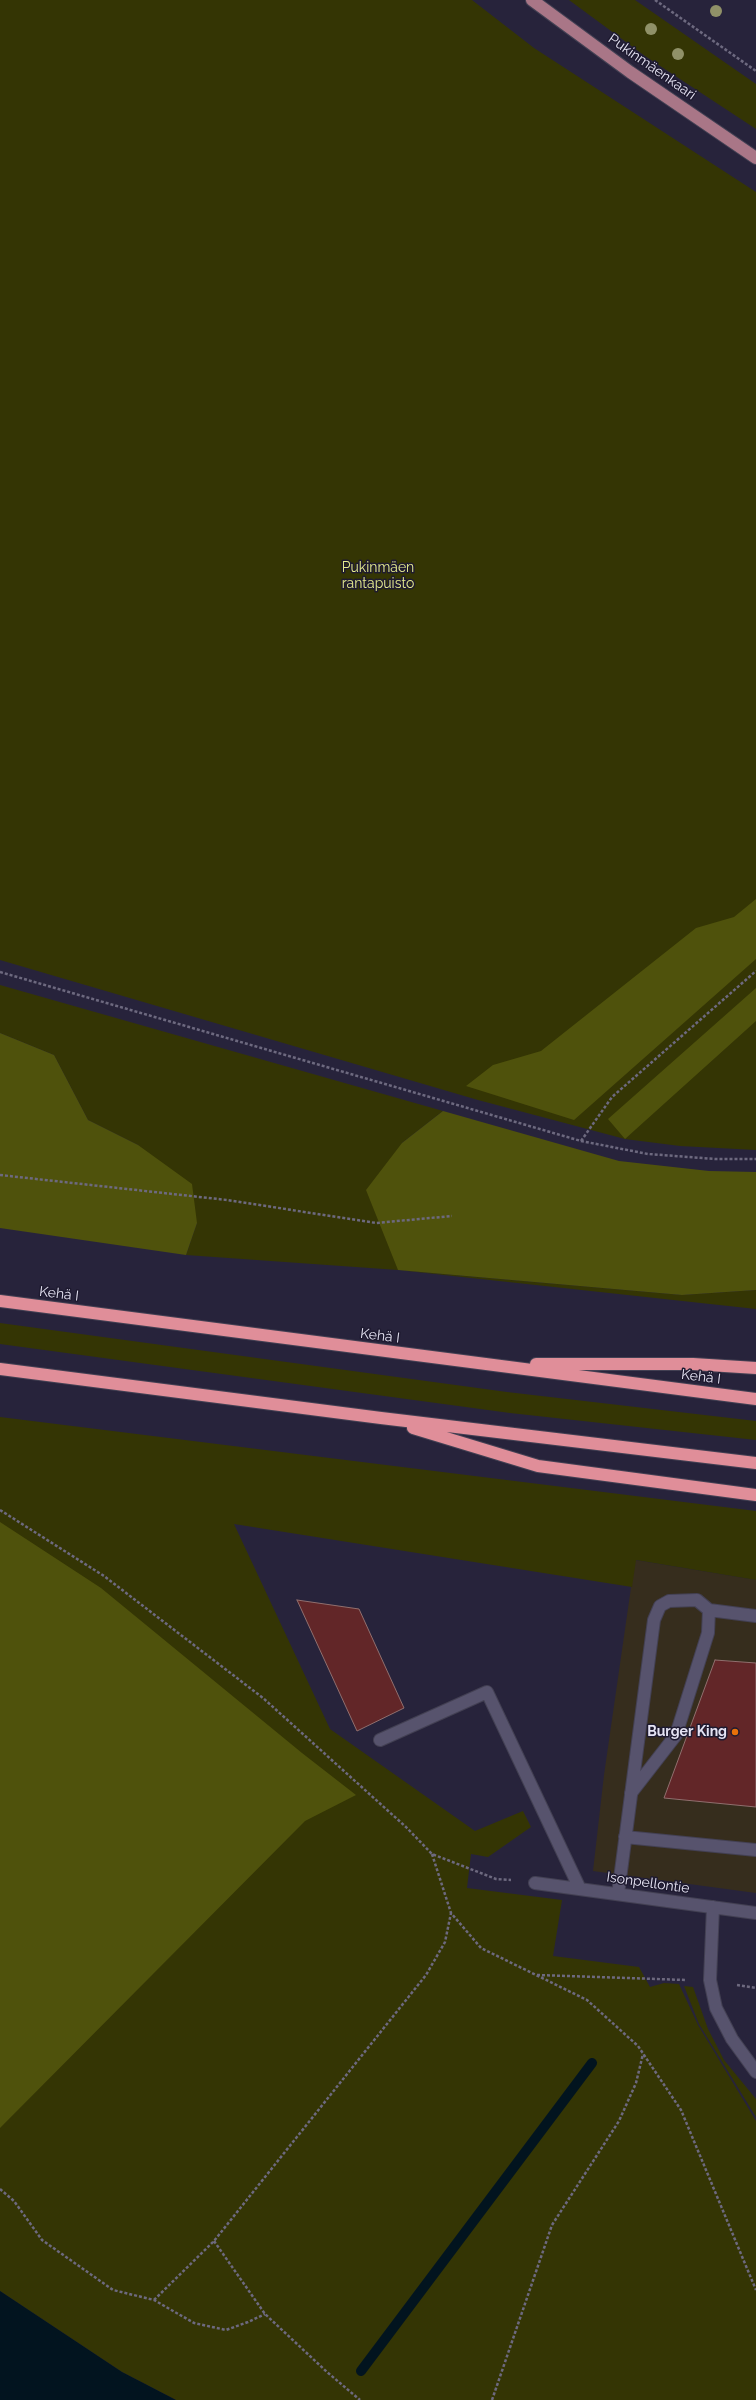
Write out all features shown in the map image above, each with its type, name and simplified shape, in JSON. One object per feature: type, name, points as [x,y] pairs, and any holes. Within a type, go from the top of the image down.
[{"type":"highway","name":"Kehä I","points":[[0,1301],[756,1399]]},
{"type":"highway","points":[[484,1364],[693,1364],[756,1368]]},
{"type":"highway","points":[[0,1369],[381,1418],[756,1463]]},
{"type":"highway","points":[[381,1418],[538,1466],[756,1495]]},
{"type":"main road","name":"Pukinmäenkaari","points":[[532,0],[630,72],[756,158]]},
{"type":"street","points":[[618,1894],[654,1620],[660,1606],[669,1601],[697,1600],[710,1610],[756,1616]]},
{"type":"street","points":[[631,1793],[676,1735],[708,1633],[710,1610]]},
{"type":"street","points":[[380,1740],[487,1692],[580,1889]]},
{"type":"street","points":[[625,1837],[756,1850]]},
{"type":"street","name":"Isonpellontie","points":[[535,1883],[756,1913]]},
{"type":"street","points":[[713,1907],[710,1980],[719,2014],[732,2039],[756,2072]]},
{"type":"path","points":[[655,0],[756,71]]},
{"type":"path","points":[[581,1141],[612,1097],[756,971]]},
{"type":"path","points":[[0,972],[581,1141],[648,1154],[715,1159],[756,1159]]},
{"type":"path","points":[[0,1175],[227,1200],[376,1223],[452,1216]]},
{"type":"path","points":[[0,1510],[104,1576],[262,1698],[400,1822],[432,1854],[496,1879],[535,1883]]},
{"type":"path","points":[[432,1854],[451,1913],[481,1948],[587,2000],[644,2053],[681,2110],[756,2290]]},
{"type":"path","points":[[154,2300],[214,2241],[426,1975],[445,1942],[451,1913]]},
{"type":"path","points":[[536,1975],[710,1980],[756,1988]]},
{"type":"path","points":[[492,2400],[552,2225],[619,2121],[636,2083],[644,2053]]},
{"type":"path","points":[[0,2189],[14,2201],[42,2240],[113,2290],[154,2300],[194,2323],[226,2330],[265,2314]]},
{"type":"path","points":[[214,2241],[265,2314],[327,2372],[360,2400]]},
{"type":"shaded area","points":[[756,899],[756,959],[574,1120],[466,1086],[493,1065],[541,1051],[696,928],[734,917]]},
{"type":"shaded area","points":[[756,988],[756,1021],[625,1139],[608,1119]]},
{"type":"shaded area","points":[[0,1033],[54,1055],[88,1120],[138,1145],[192,1184],[197,1223],[186,1255],[0,1228]]},
{"type":"shaded area","points":[[443,1111],[619,1161],[709,1171],[756,1172],[756,1290],[682,1295],[398,1270],[366,1190],[402,1143]]},
{"type":"shaded area","points":[[0,1522],[101,1588],[302,1753],[356,1795],[305,1821],[0,2128]]},
{"type":"shaded area","points":[[635,1560],[756,1580],[756,1893],[593,1871],[604,1775]]},
{"type":"green space","name":"Pukinmäen rantapuisto","points":[[0,0],[472,0],[534,48],[756,192],[756,1150],[680,1146],[625,1139],[478,1100],[0,960]]},
{"type":"green space","points":[[569,0],[635,0],[756,84],[756,129],[645,56]]},
{"type":"green space","points":[[0,985],[443,1111],[402,1143],[398,1270],[186,1255],[197,1223],[138,1145],[88,1120],[54,1055],[0,1033]]},
{"type":"green space","points":[[398,1270],[682,1295],[756,1290],[756,1309]]},
{"type":"green space","points":[[0,1323],[507,1392],[756,1421],[756,1440],[510,1413],[0,1344]]},
{"type":"green space","points":[[0,1417],[756,1511],[756,1580],[636,1560],[632,1587],[234,1524],[330,1729],[475,1831],[523,1811],[531,1827],[488,1857],[471,1854],[467,1888],[562,1900],[553,1956],[639,1967],[650,1987],[664,1983],[679,1984],[698,2025],[756,2121],[756,2400],[176,2400],[122,2372],[0,2291]]},
{"type":"green space","points":[[684,1986],[693,1987],[708,2029],[724,2060],[756,2099],[756,2117],[699,2024]]},
{"type":"water","points":[[0,2291],[122,2372],[176,2400],[0,2400]]},
{"type":"building","points":[[297,1600],[359,1609],[404,1708],[357,1731]]},
{"type":"building","points":[[715,1660],[756,1663],[756,1807],[664,1798]]},
{"type":"waterway","points":[[361,2371],[592,2063]]},
{"type":"place","name":"Burger King","points":[[735,1732]]}]
